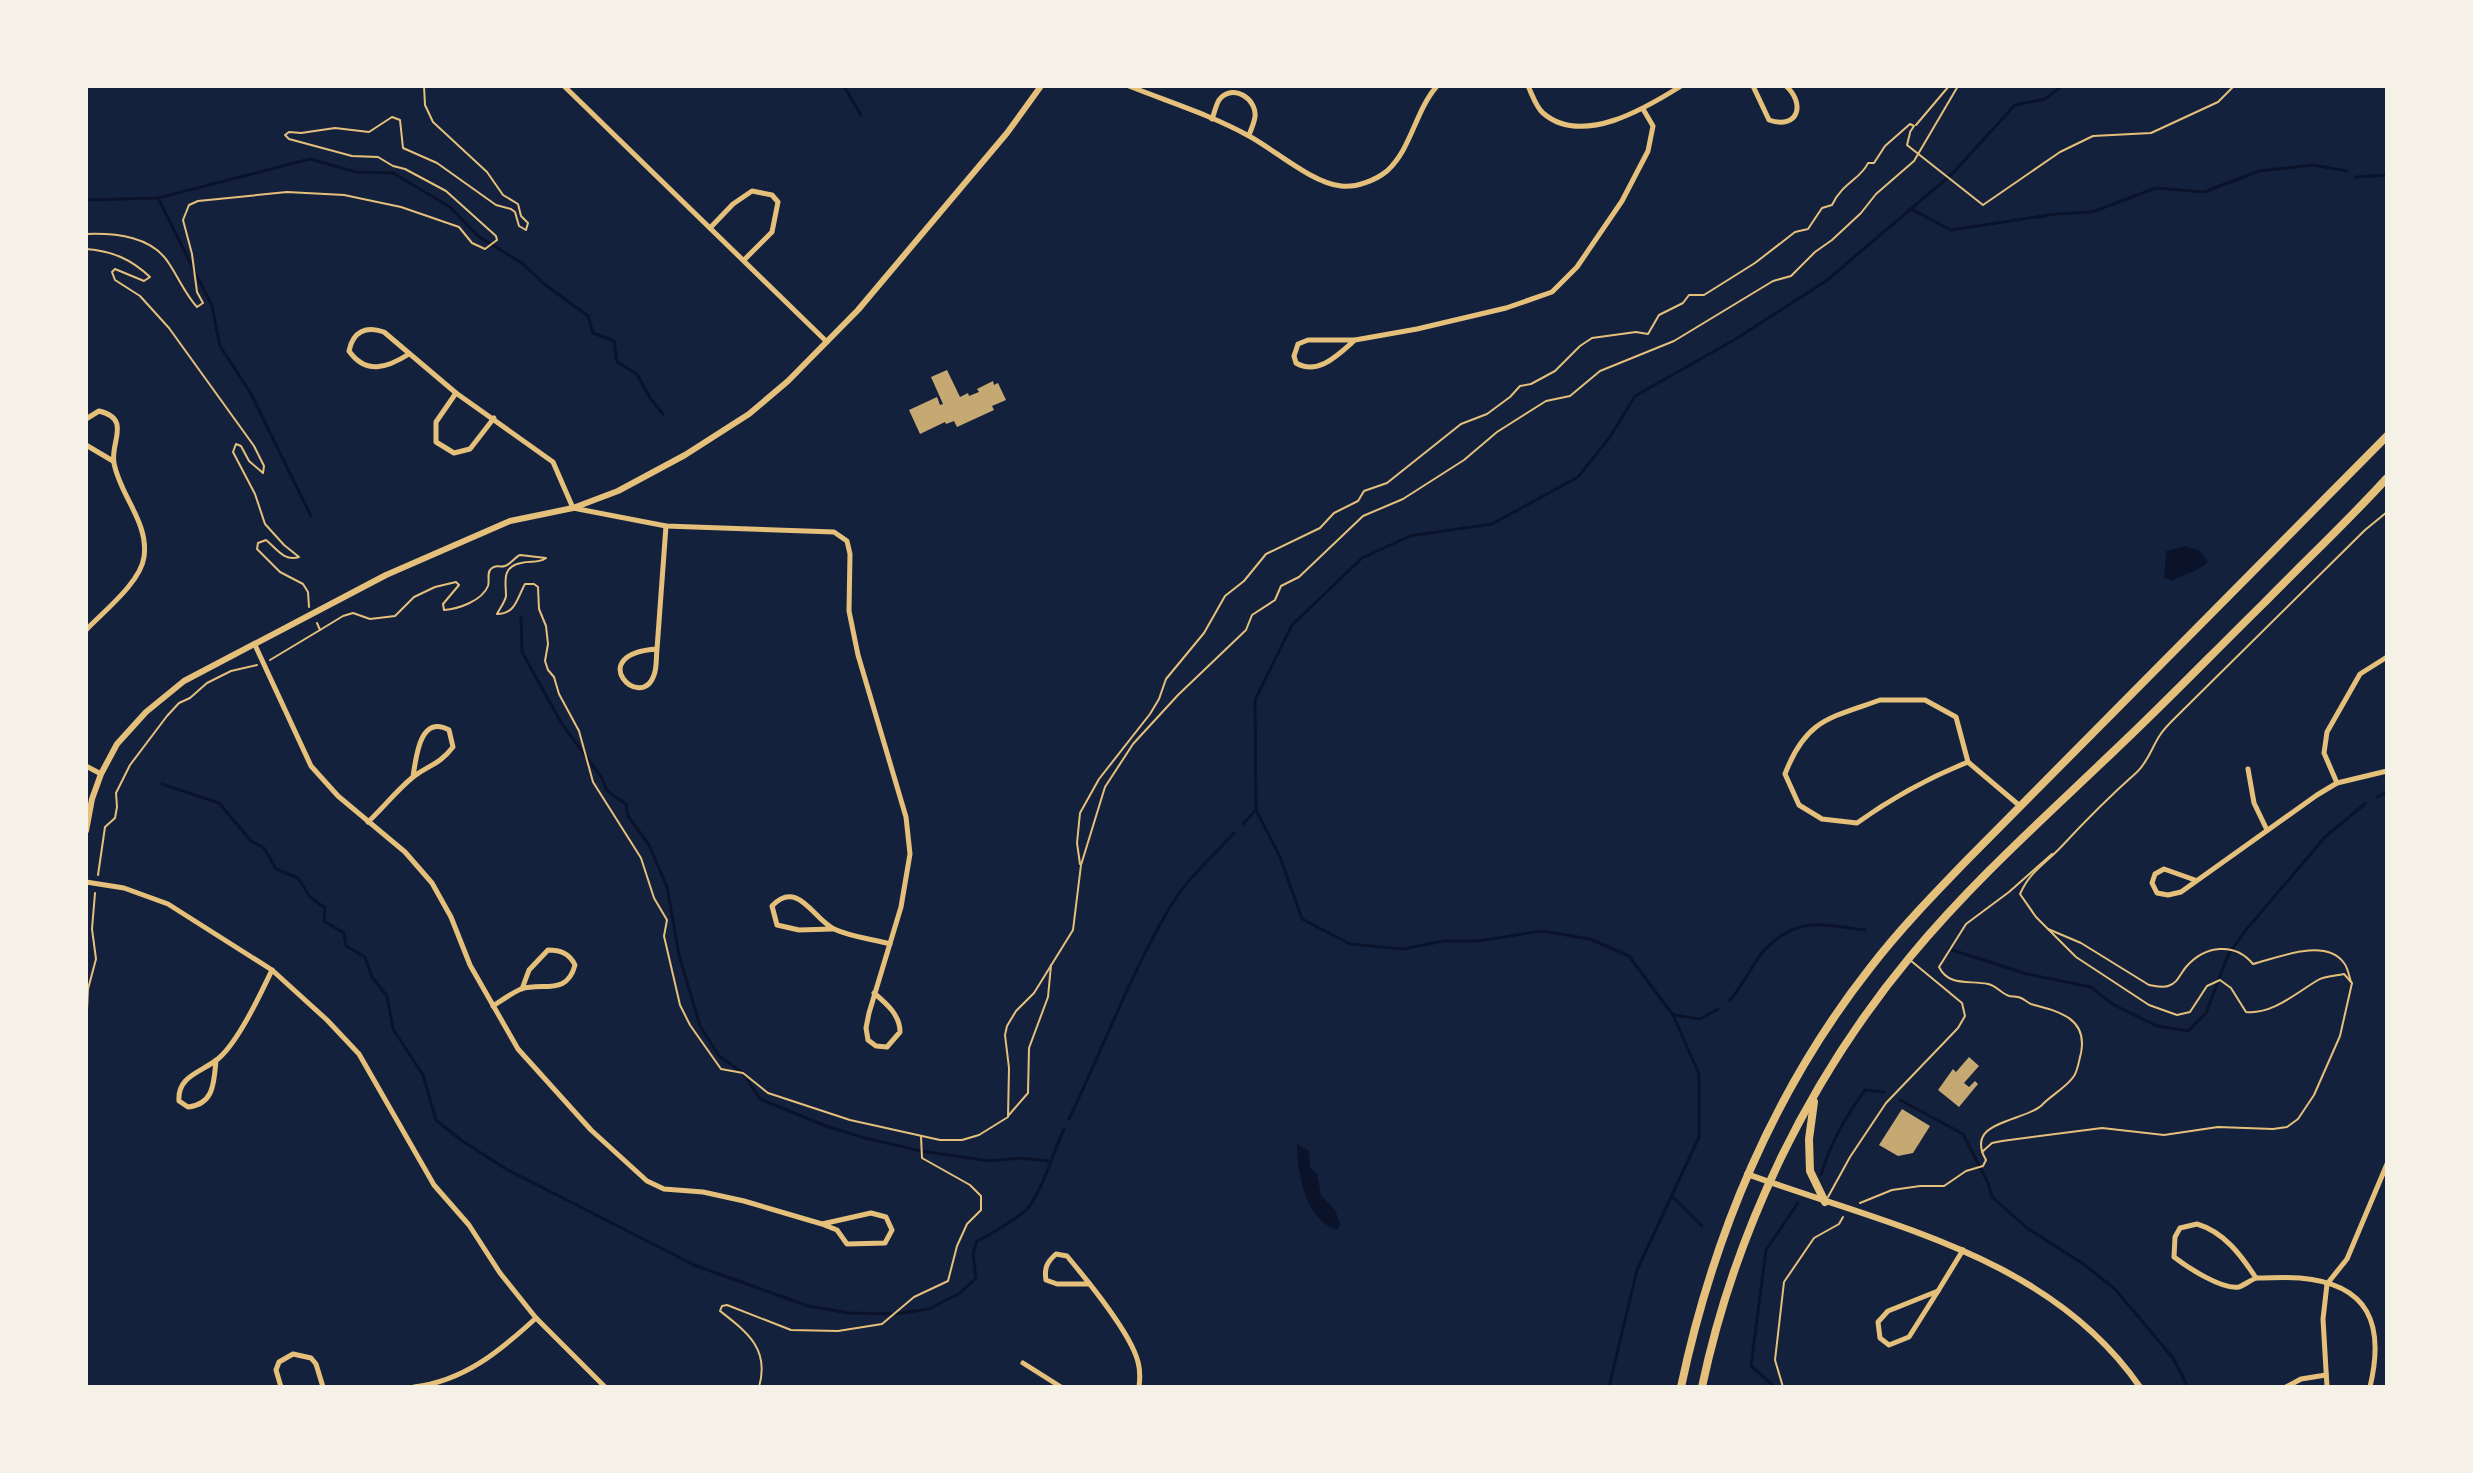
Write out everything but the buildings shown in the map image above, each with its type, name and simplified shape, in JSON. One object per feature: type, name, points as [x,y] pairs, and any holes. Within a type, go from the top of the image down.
[{"type":"main road","points":[[1681,1387],[1702,1300],[1747,1174],[1797,1076],[1869,969],[1909,920],[2387,436]]},
{"type":"main road","points":[[1702,1387],[1713,1334],[1739,1254],[1770,1182],[1841,1052],[1909,958],[1960,898],[2137,729],[2387,478]]},
{"type":"main road","points":[[1815,1096],[1809,1139],[1810,1171],[1825,1202]]},
{"type":"street","points":[[564,86],[828,343]]},
{"type":"street","points":[[86,831],[92,799],[117,744],[146,712],[184,681],[386,575],[510,521],[573,508],[618,491],[685,455],[749,414],[828,343],[919,240],[1007,133],[1041,86]]},
{"type":"street","points":[[1129,86],[1249,135],[1316,177],[1341,186],[1380,177],[1400,157],[1419,115],[1437,86]]},
{"type":"street","points":[[1528,86],[1541,111],[1557,122],[1576,126],[1594,125],[1643,109],[1681,86]]},
{"type":"street","points":[[1753,86],[1769,120],[1778,123],[1789,121],[1796,115],[1798,107],[1797,99],[1786,86]]},
{"type":"street","points":[[1212,119],[1219,100],[1230,94],[1242,94],[1252,102],[1255,115],[1249,135]]},
{"type":"street","points":[[1355,340],[1327,363],[1315,368],[1307,369],[1296,363],[1294,356],[1298,344],[1308,340],[1355,340],[1506,308],[1552,292],[1577,267],[1638,175],[1648,151],[1653,126],[1643,109]]},
{"type":"street","points":[[710,228],[733,204],[752,191],[772,195],[778,202],[772,232],[744,260]]},
{"type":"street","points":[[409,354],[386,367],[372,368],[363,365],[349,351],[355,336],[362,330],[372,328],[384,332],[456,393],[553,462],[573,508]]},
{"type":"street","points":[[456,393],[436,422],[436,442],[454,453],[470,449],[494,418]]},
{"type":"street","points":[[86,419],[99,411],[109,413],[115,420],[118,430],[113,461],[144,535],[141,570],[86,630]]},
{"type":"street","points":[[86,445],[113,461]]},
{"type":"street","points":[[573,508],[666,526],[834,532],[847,541],[850,554],[849,611],[858,655],[906,817],[910,854],[901,907],[874,993],[866,1028],[868,1040],[876,1046],[887,1047],[900,1032],[900,1024],[887,1004],[874,993]]},
{"type":"street","points":[[657,649],[633,652],[624,660],[620,670],[622,680],[629,686],[640,688],[649,683],[654,675],[657,649],[666,526]]},
{"type":"street","points":[[255,645],[311,766],[368,822],[405,852],[432,883],[451,917],[470,965],[518,1049],[591,1130],[647,1181],[664,1189],[703,1192],[744,1201],[822,1224],[837,1230],[847,1244],[885,1243],[892,1230],[886,1217],[871,1213],[822,1224]]},
{"type":"street","points":[[2337,783],[2324,753],[2327,732],[2360,674],[2385,661]]},
{"type":"street","points":[[1968,762],[1934,775],[1889,800],[1857,823],[1822,819],[1799,805],[1785,774],[1795,749],[1820,722],[1880,700],[1925,700],[1956,717],[1968,762],[2020,806]]},
{"type":"street","points":[[368,822],[413,777],[437,764],[453,747],[449,730],[441,726],[431,727],[425,732],[419,745],[413,777]]},
{"type":"street","points":[[86,766],[101,774]]},
{"type":"street","points":[[2248,769],[2254,803],[2267,830]]},
{"type":"street","points":[[2195,880],[2164,869],[2155,874],[2152,883],[2157,893],[2168,895],[2181,892],[2337,783],[2387,771]]},
{"type":"street","points":[[86,882],[124,888],[168,904],[272,970],[359,1054],[434,1185],[469,1225],[500,1273],[536,1318],[605,1387]]},
{"type":"street","points":[[832,929],[800,901],[789,896],[780,898],[772,906],[777,925],[786,928],[832,929],[890,944]]},
{"type":"street","points":[[493,1006],[522,989],[552,988],[564,982],[573,974],[575,965],[572,959],[558,950],[548,950],[529,970],[522,989]]},
{"type":"street","points":[[216,1060],[210,1096],[200,1106],[188,1107],[179,1101],[178,1092],[184,1081],[222,1056],[254,1007],[272,970]]},
{"type":"street","points":[[2327,1387],[2323,1319],[2327,1284],[2347,1259],[2387,1164]]},
{"type":"street","points":[[1747,1174],[1910,1228],[1963,1250],[2015,1277],[2070,1311],[2099,1336],[2140,1387]]},
{"type":"street","points":[[2256,1278],[2239,1253],[2209,1228],[2197,1224],[2180,1228],[2175,1237],[2174,1257],[2224,1286],[2238,1287],[2256,1278],[2299,1278],[2348,1290],[2359,1298],[2369,1314],[2374,1336],[2370,1387]]},
{"type":"street","points":[[1938,1291],[1888,1311],[1878,1322],[1880,1338],[1889,1345],[1909,1337],[1938,1291],[1963,1250]]},
{"type":"street","points":[[1090,1284],[1057,1284],[1046,1280],[1044,1271],[1048,1261],[1056,1254],[1067,1256],[1090,1284],[1122,1330],[1138,1360],[1139,1387]]},
{"type":"street","points":[[414,1387],[462,1374],[497,1353],[536,1318]]},
{"type":"street","points":[[281,1387],[276,1370],[279,1362],[293,1354],[311,1358],[323,1387]]},
{"type":"street","points":[[1023,1363],[1061,1387]]},
{"type":"street","points":[[2286,1387],[2301,1379],[2326,1375]]},
{"type":"lane","points":[[1825,1202],[1886,1103],[1958,1028],[1965,1016],[1962,1003],[1909,958]]},
{"type":"path","points":[[86,234],[126,235],[156,249],[166,258],[197,307],[203,303],[197,292],[183,220],[189,205],[198,201],[287,192],[344,195],[401,207],[459,227],[472,243],[485,249],[497,240],[493,232],[462,203],[440,187],[405,169],[378,157],[352,156],[289,139],[285,135],[289,132],[335,128],[369,132],[392,117],[400,120],[403,148],[437,163],[496,205],[511,209],[519,226],[526,230],[528,223],[521,216],[518,204],[503,195],[487,172],[433,122],[425,105],[424,86]]},
{"type":"path","points":[[1910,132],[1949,86]]},
{"type":"path","points":[[1008,1117],[1007,1026],[1016,1011],[1034,993],[1073,930],[1081,865],[1105,787],[1133,744],[1178,695],[1246,630],[1252,615],[1275,600],[1281,586],[1299,577],[1363,516],[1403,499],[1546,401],[1570,396],[1600,371],[1674,341],[1773,281],[1791,276],[1914,161],[1958,86]]},
{"type":"path","points":[[1081,865],[1077,843],[1080,813],[1099,779],[1150,714],[1166,679],[1204,633],[1225,596],[1244,581],[1266,554],[1320,528],[1334,513],[1358,501],[1364,491],[1387,483],[1461,424],[1487,414],[1520,386],[1531,384],[1555,371],[1592,338],[1636,332],[1648,334],[1659,315],[1683,303],[1689,295],[1704,295],[1755,263],[1795,232],[1808,229],[1822,208],[1832,205],[1841,189],[1868,163],[1874,163],[1885,146],[1910,124],[1914,126],[1907,145],[1983,205],[2071,146],[2093,136],[2151,133],[2218,102],[2234,86]]},
{"type":"path","points":[[86,249],[125,258],[150,277],[144,281],[120,269],[112,272],[115,280],[140,296],[169,328],[254,446],[264,466],[263,473],[249,461],[241,446],[236,444],[233,452],[255,494],[265,524],[299,557],[293,559],[281,555],[266,540],[258,543],[257,549],[280,572],[303,584],[308,592],[309,607]]},
{"type":"path","points":[[2352,983],[2344,974],[2320,979],[2305,990],[2258,1013],[2246,1012],[2231,988],[2220,980],[2207,986],[2190,1012],[2177,1015],[2149,1005],[2076,957],[2036,917],[2020,894],[2027,878],[2124,781],[2139,770],[2160,734],[2181,712],[2365,530],[2387,512]]},
{"type":"path","points":[[268,660],[353,613],[370,619],[395,616],[414,597],[435,587],[456,582],[459,585],[458,590],[443,604],[444,610],[469,603],[487,587],[492,567],[507,565],[520,555],[546,558],[538,563],[521,563],[507,573],[503,583],[505,599],[497,614],[506,613],[517,605],[525,584],[538,587],[539,609],[546,626],[548,644],[545,661],[579,731],[593,782],[641,858],[654,898],[667,920],[664,936],[680,1005],[721,1069],[743,1073],[768,1093],[850,1120],[940,1140],[962,1140],[979,1135],[1008,1117],[1028,1093],[1029,1048],[1048,997],[1051,962]]},
{"type":"path","points":[[316,620],[320,630]]},
{"type":"path","points":[[98,875],[105,827],[115,818],[116,793],[130,765],[179,703],[207,683],[231,671],[255,665]]},
{"type":"path","points":[[1783,1387],[1775,1360],[1784,1282],[1814,1238],[1839,1224],[1850,1209],[1867,1199],[1892,1190],[1944,1186],[1966,1171],[1983,1166],[1986,1160],[1982,1152],[1982,1138],[1989,1129],[2039,1106],[2075,1076],[2082,1047],[2081,1033],[2071,1017],[2008,995],[1996,986],[1949,979],[1940,970],[1940,964],[1966,924],[2058,850]]},
{"type":"path","points":[[86,1030],[88,989],[96,959],[92,929],[95,894]]},
{"type":"path","points":[[1982,1152],[1992,1143],[2002,1141],[2102,1128],[2164,1135],[2218,1127],[2287,1127],[2298,1119],[2314,1095],[2340,1036],[2352,983],[2345,964],[2323,952],[2293,951],[2253,964],[2242,953],[2220,948],[2192,961],[2178,980],[2168,986],[2149,985],[2081,943],[2047,928]]},
{"type":"path","points":[[759,1387],[761,1357],[750,1335],[720,1311],[722,1306],[727,1305],[791,1330],[831,1332],[882,1324],[914,1297],[948,1281],[959,1242],[969,1221],[981,1210],[982,1201],[970,1185],[922,1158],[922,1135]]},
{"type":"water","points":[[2186,546],[2200,551],[2208,562],[2172,581],[2164,578],[2166,551]]},
{"type":"water","points":[[1297,1144],[1309,1151],[1310,1167],[1317,1174],[1321,1195],[1335,1210],[1340,1223],[1338,1230],[1318,1217],[1305,1194]]},
{"type":"waterway","points":[[844,86],[861,115]]},
{"type":"waterway","points":[[1609,1387],[1637,1270],[1699,1137],[1699,1074],[1673,1015],[1629,956],[1590,939],[1542,931],[1478,941],[1444,941],[1403,949],[1350,944],[1302,919],[1280,857],[1256,810],[1255,700],[1292,625],[1362,558],[1410,536],[1492,524],[1578,477],[1610,437],[1635,396],[1734,340],[1826,281],[1952,174],[2015,105],[2045,99],[2062,86]]},
{"type":"waterway","points":[[86,200],[158,198],[310,159],[356,172],[393,173],[450,207],[479,237],[522,263],[544,284],[588,316],[593,333],[614,341],[617,362],[637,374],[663,414]]},
{"type":"waterway","points":[[1911,209],[1951,230],[2056,214],[2092,212],[2156,188],[2204,192],[2259,171],[2313,165],[2347,171]]},
{"type":"waterway","points":[[2356,177],[2387,175]]},
{"type":"waterway","points":[[158,198],[212,306],[220,346],[250,392],[311,516]]},
{"type":"waterway","points":[[521,617],[522,652],[562,724],[602,778],[607,791],[626,804],[628,816],[649,845],[667,887],[679,955],[700,1026],[719,1056],[743,1073],[760,1099],[826,1126],[921,1151],[989,1161],[1020,1158],[1048,1161]]},
{"type":"waterway","points":[[162,784],[219,803],[251,841],[264,848],[276,869],[298,878],[310,897],[325,908],[324,921],[344,933],[346,946],[365,957],[372,977],[387,996],[393,1029],[423,1075],[436,1120],[506,1169],[694,1265],[808,1306],[849,1313],[894,1314],[929,1309],[960,1293],[976,1278],[973,1254],[977,1241],[1016,1218],[1032,1203],[1064,1129]]},
{"type":"waterway","points":[[2377,797],[2387,792]]},
{"type":"waterway","points":[[1949,949],[2027,974],[2091,987],[2114,1005],[2157,1026],[2188,1031],[2206,1013],[2228,955],[2245,931],[2325,837],[2366,803]]},
{"type":"waterway","points":[[1243,824],[1256,810]]},
{"type":"waterway","points":[[1069,1119],[1129,985],[1170,907],[1234,833]]},
{"type":"waterway","points":[[1730,1000],[1762,953],[1785,933],[1809,925],[1865,930]]},
{"type":"waterway","points":[[1673,1015],[1700,1019],[1718,1009]]},
{"type":"waterway","points":[[1821,1175],[1839,1130],[1865,1090],[1884,1092]]},
{"type":"waterway","points":[[1900,1100],[1963,1134],[1992,1197],[2027,1228],[2082,1263],[2115,1289],[2173,1358],[2188,1387]]},
{"type":"waterway","points":[[1674,1198],[1702,1226]]},
{"type":"waterway","points":[[1775,1387],[1751,1366],[1766,1250],[1798,1203]]}]
